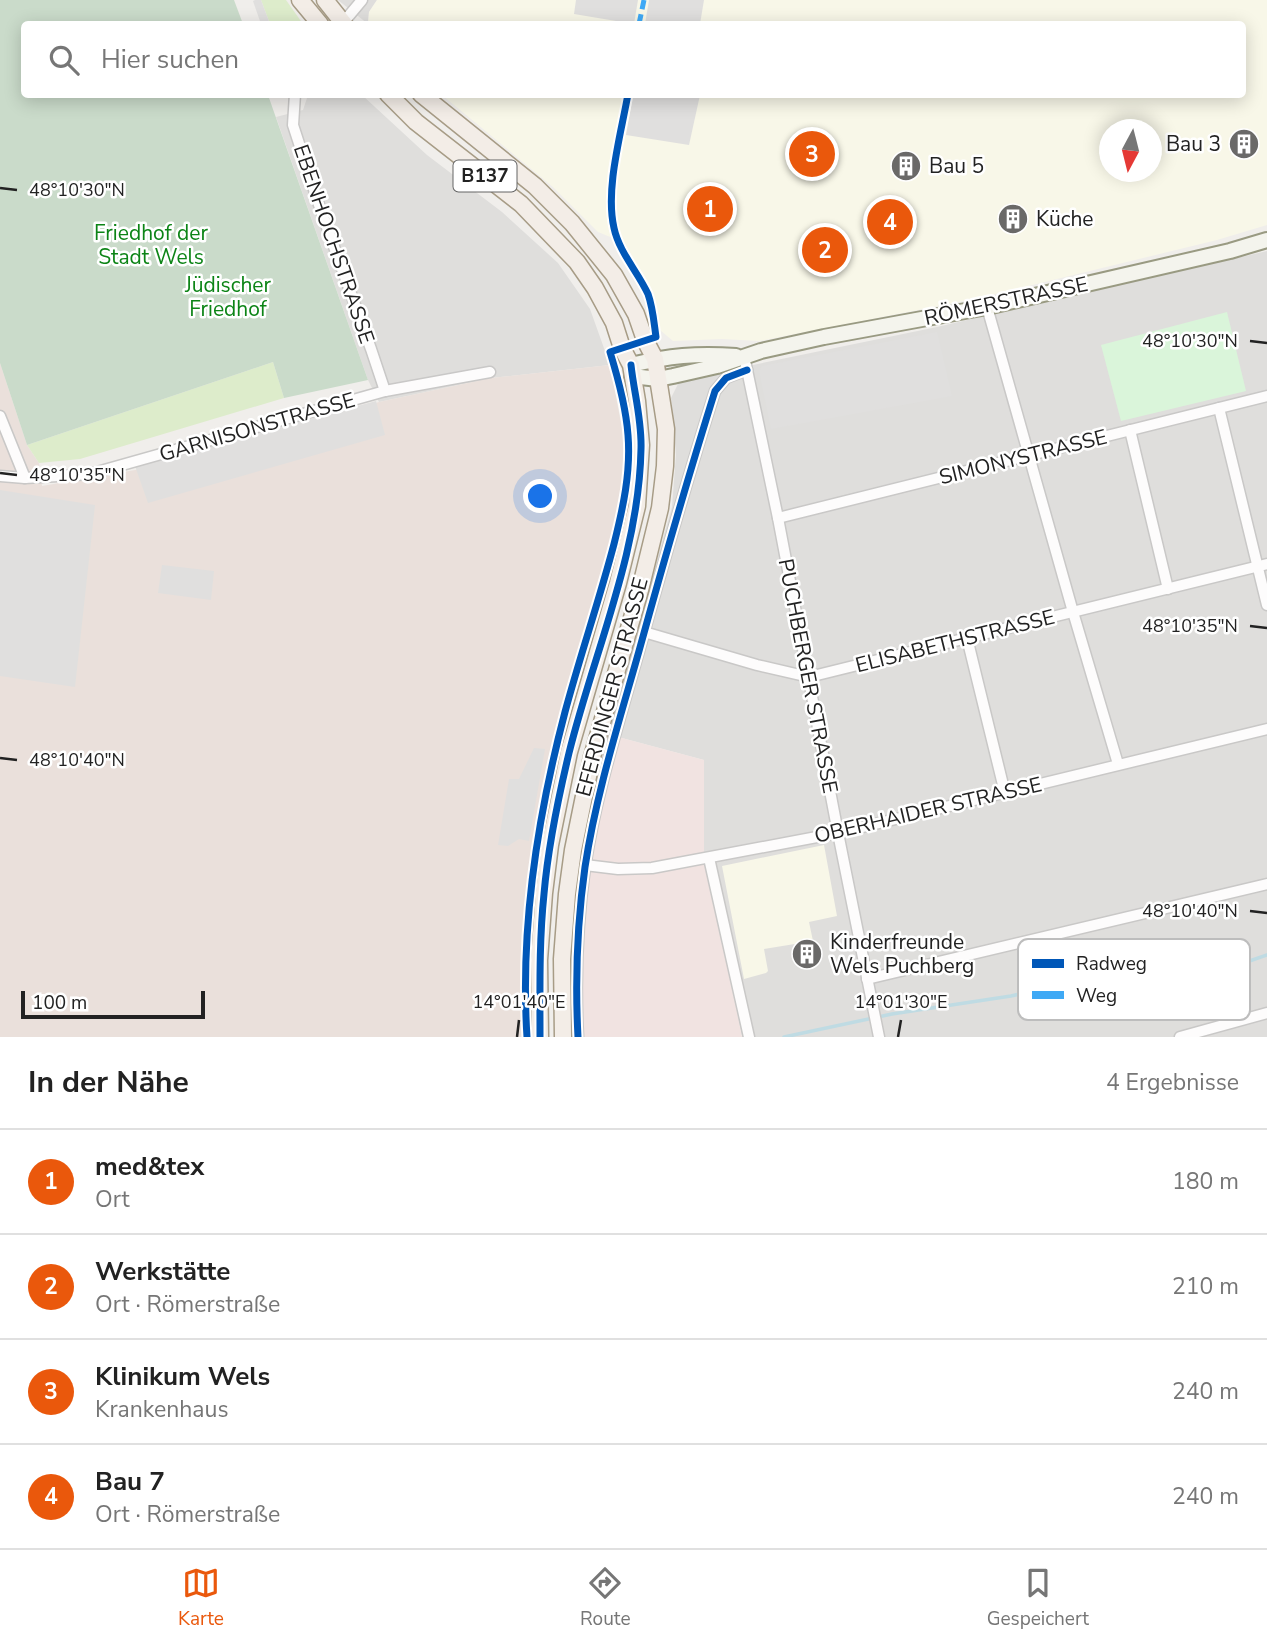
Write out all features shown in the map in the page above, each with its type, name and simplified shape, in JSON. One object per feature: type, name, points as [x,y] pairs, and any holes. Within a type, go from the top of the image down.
[{"type":"main road","points":[[300,0],[318,21]]},
{"type":"main road","points":[[325,0],[341,21]]},
{"type":"main road","name":"B137","points":[[392,98],[416,122],[521,204],[577,262],[614,323],[632,370],[637,401],[641,445],[637,506],[618,583],[569,752],[550,845],[539,960],[540,1037]]},
{"type":"main road","name":"B137","points":[[426,98],[535,186],[572,223],[614,275],[636,314],[655,359],[666,429],[660,508],[640,590],[592,757],[575,838],[566,894],[562,959],[563,1037]]},
{"type":"main road","name":"RÖMERSTRASSE","points":[[632,370],[658,379],[717,366],[745,363],[824,337],[987,307],[1205,257],[1267,240]]},
{"type":"main road","name":"RÖMERSTRASSE","points":[[632,370],[655,359],[669,356],[706,354],[745,363]]},
{"type":"street","points":[[345,21],[362,0]]},
{"type":"street","name":"EBENHOCHSTRASSE","points":[[295,98],[293,125],[385,391]]},
{"type":"street","points":[[987,307],[1118,764]]},
{"type":"street","name":"PUCHBERGER STRASSE","points":[[745,363],[778,518],[878,1037]]},
{"type":"street","name":"EFERDINGER STRASSE","points":[[578,1037],[578,945],[586,865],[602,785],[715,391],[745,363]]},
{"type":"street","name":"GARNISONSTRASSE","points":[[0,476],[54,477],[99,471],[385,391],[490,372]]},
{"type":"street","name":"SIMONYSTRASSE","points":[[778,518],[1267,396]]},
{"type":"street","points":[[1219,408],[1262,565],[1267,605]]},
{"type":"street","points":[[0,416],[25,478]]},
{"type":"street","points":[[1130,430],[1168,589]]},
{"type":"street","name":"ELISABETHSTRASSE","points":[[644,632],[757,666],[808,677],[1262,565]]},
{"type":"street","points":[[967,638],[1005,793]]},
{"type":"street","name":"OBERHAIDER STRASSE","points":[[586,865],[618,869],[652,868],[838,833],[1267,729]]},
{"type":"street","points":[[709,858],[748,1035]]},
{"type":"street","points":[[1035,939],[1267,884]]},
{"type":"street","points":[[867,979],[1018,943]]},
{"type":"street","points":[[1250,1018],[1267,1013]]},
{"type":"street","points":[[1180,1037],[1242,1020]]},
{"type":"shaded area","points":[[261,0],[269,21],[260,21],[253,1]]},
{"type":"shaded area","points":[[338,0],[377,0],[369,12],[368,21],[364,21]]},
{"type":"shaded area","points":[[377,0],[1267,0],[1267,225],[1217,240],[979,298],[759,341],[673,341],[660,330],[651,292],[625,243],[598,232],[553,187],[446,98],[1246,98],[1246,21],[368,21],[369,12]]},
{"type":"shaded area","points":[[576,0],[638,0],[634,21],[616,21],[574,14]]},
{"type":"shaded area","points":[[649,0],[704,0],[700,21],[646,21]]},
{"type":"shaded area","points":[[307,98],[365,98],[427,155],[502,212],[558,263],[590,309],[610,365],[491,378],[379,402],[368,380],[276,117],[303,110]]},
{"type":"shaded area","points":[[632,98],[699,98],[689,145],[626,135]]},
{"type":"shaded area","points":[[1267,251],[1267,1037],[742,1037],[704,851],[704,760],[607,734],[672,507],[676,455],[671,398],[680,380],[937,327]]},
{"type":"shaded area","points":[[937,332],[952,396],[771,429],[759,371],[762,366]]},
{"type":"shaded area","points":[[0,363],[27,445],[39,463],[42,486],[141,469],[379,402],[491,378],[610,365],[624,439],[624,482],[611,548],[560,716],[532,852],[523,951],[525,1037],[0,1037]]},
{"type":"shaded area","points":[[376,401],[385,435],[148,503],[135,466]]},
{"type":"shaded area","points":[[0,490],[95,505],[75,687],[0,676]]},
{"type":"shaded area","points":[[162,565],[214,571],[211,600],[158,593]]},
{"type":"shaded area","points":[[607,734],[704,760],[704,851],[742,1037],[573,1037],[571,951],[577,877]]},
{"type":"shaded area","points":[[534,748],[545,749],[529,841],[519,839],[508,846],[498,845],[509,779],[519,779]]},
{"type":"shaded area","points":[[824,845],[837,916],[809,922],[813,941],[764,949],[768,971],[744,979],[722,866]]},
{"type":"green space","name":"Friedhof der Stadt Wels","points":[[0,0],[234,0],[242,21],[21,21],[21,98],[269,98],[368,380],[284,398],[273,362],[27,445],[0,363]]},
{"type":"green space","points":[[261,0],[286,0],[301,21],[269,21]]},
{"type":"green space","points":[[1227,312],[1246,391],[1121,421],[1101,345]]},
{"type":"green space","points":[[273,362],[284,398],[80,459],[39,463],[27,445]]},
{"type":"waterway","points":[[1250,961],[1267,955]]},
{"type":"waterway","points":[[784,1037],[892,1014],[1018,994]]},
{"type":"marked path","points":[[640,21],[644,0]]},
{"type":"cycle path","points":[[527,1037],[525,996],[529,914],[546,792],[571,691],[614,544],[627,476],[627,424],[610,352],[656,337],[648,294],[616,237],[612,213],[615,161],[627,98]]},
{"type":"cycle path","points":[[540,1037],[542,912],[554,823],[579,715],[624,565],[638,488],[641,438],[631,365]]},
{"type":"cycle path","points":[[578,1037],[580,910],[585,867],[602,785],[666,553],[715,391],[726,378],[747,370]]},
{"type":"place","name":"Bau 3","points":[[1244,144]]},
{"type":"place","name":"Klinikum Wels","points":[[812,154]]},
{"type":"place","name":"Bau 5","points":[[906,166]]},
{"type":"place","name":"med&tex","points":[[710,209]]},
{"type":"place","name":"Küche","points":[[1013,219]]},
{"type":"place","name":"Bau 7","points":[[890,222]]},
{"type":"place","name":"Werkstätte","points":[[825,250]]},
{"type":"place","name":"Kinderfreunde Wels Puchberg","points":[[807,954]]},
{"type":"park label","name":"Jüdischer Friedhof","points":[[228,297]]}]
